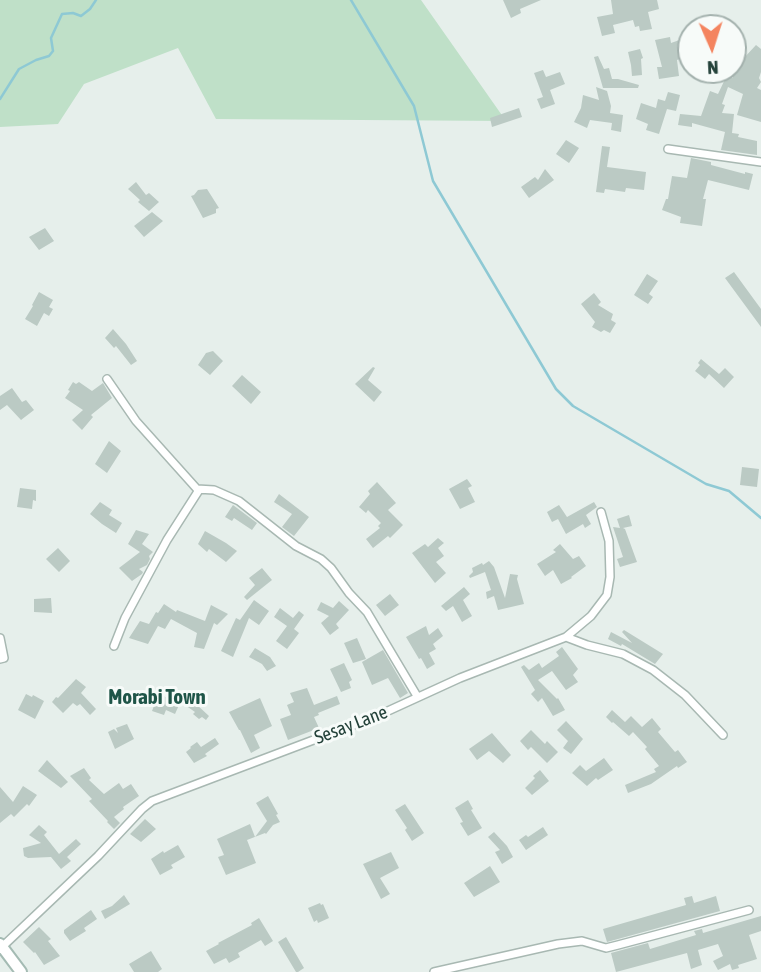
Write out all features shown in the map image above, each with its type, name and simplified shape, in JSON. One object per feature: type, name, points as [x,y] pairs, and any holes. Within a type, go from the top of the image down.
[{"type":"street","points":[[668,149],[761,162]]},
{"type":"street","points":[[107,379],[136,421],[194,486],[199,490],[214,490],[239,501],[296,546],[321,559],[331,568],[367,612],[417,696]]},
{"type":"street","points":[[114,646],[125,618],[167,540],[199,490]]},
{"type":"street","name":"Sesay Lane","points":[[1,945],[98,856],[152,801],[377,716],[502,660],[548,645],[566,636],[590,616],[607,594],[610,577],[609,541],[601,512]]},
{"type":"street","points":[[566,636],[587,645],[623,654],[653,670],[685,695],[723,735]]},
{"type":"street","points":[[0,638],[4,658],[0,659]]},
{"type":"street","points":[[434,972],[558,944],[582,941],[606,948],[749,910]]},
{"type":"street","points":[[1,945],[21,972]]},
{"type":"green space","points":[[0,0],[421,0],[506,121],[216,119],[178,48],[84,84],[58,124],[0,127]]},
{"type":"building","points":[[503,0],[541,0],[520,9],[521,13],[511,18]]},
{"type":"building","points":[[611,0],[657,0],[659,9],[648,12],[652,29],[640,31],[633,20],[613,25],[615,33],[602,36],[597,17],[613,14]]},
{"type":"building","points":[[670,37],[671,43],[677,41],[677,76],[659,79],[657,67],[662,67],[655,40]]},
{"type":"building","points":[[756,45],[761,49],[761,82],[757,88],[761,90],[761,122],[737,115],[743,94],[728,87],[722,113],[734,114],[732,133],[757,141],[757,155],[721,150],[725,132],[692,123],[692,127],[678,125],[680,114],[701,116],[710,91],[718,94],[723,84],[747,84],[747,55]]},
{"type":"building","points":[[640,49],[643,58],[642,75],[632,76],[628,52]]},
{"type":"building","points":[[598,56],[604,69],[609,68],[612,79],[639,85],[638,88],[603,88],[594,57]]},
{"type":"building","points":[[543,70],[546,77],[560,72],[565,84],[550,90],[555,104],[541,109],[537,99],[543,97],[534,73]]},
{"type":"building","points":[[596,87],[607,91],[610,113],[623,115],[621,132],[611,130],[612,123],[590,120],[587,128],[574,122],[581,108],[583,95],[599,100]]},
{"type":"building","points":[[668,92],[680,95],[676,111],[667,109],[659,134],[646,130],[648,124],[636,119],[641,103],[656,108],[658,99],[665,101]]},
{"type":"building","points":[[519,108],[522,117],[492,127],[490,118]]},
{"type":"building","points":[[566,140],[579,148],[569,163],[556,154]]},
{"type":"building","points":[[602,146],[610,147],[607,167],[646,172],[644,190],[626,188],[625,192],[605,189],[604,193],[596,192]]},
{"type":"building","points":[[691,158],[753,174],[749,190],[708,180],[703,199],[706,199],[702,226],[680,223],[681,217],[662,210],[668,199],[672,176],[687,178]]},
{"type":"building","points":[[545,169],[554,180],[529,198],[521,187],[535,177],[538,180]]},
{"type":"building","points":[[136,182],[146,195],[149,193],[159,202],[149,211],[128,189]]},
{"type":"building","points":[[207,189],[219,208],[216,213],[203,218],[191,196],[198,190]]},
{"type":"building","points":[[152,212],[163,221],[144,237],[134,226]]},
{"type":"building","points":[[45,228],[54,241],[39,250],[29,237]]},
{"type":"building","points":[[734,272],[761,309],[761,327],[725,278]]},
{"type":"building","points":[[647,274],[658,281],[649,294],[653,297],[648,304],[634,295]]},
{"type":"building","points":[[39,292],[53,300],[49,307],[53,309],[49,316],[44,313],[37,326],[25,319]]},
{"type":"building","points":[[594,293],[601,302],[598,305],[613,314],[611,320],[616,323],[610,333],[592,327],[595,322],[581,304]]},
{"type":"building","points":[[113,329],[137,361],[131,365],[116,346],[114,348],[105,338]]},
{"type":"building","points":[[213,351],[223,361],[210,375],[198,365],[206,353]]},
{"type":"building","points":[[701,359],[719,374],[725,368],[734,377],[724,388],[709,374],[705,379],[695,371]]},
{"type":"building","points":[[375,368],[368,380],[382,392],[374,402],[355,384]]},
{"type":"building","points":[[242,375],[261,392],[251,404],[232,386]]},
{"type":"building","points":[[73,382],[79,382],[92,391],[103,383],[112,398],[91,415],[93,417],[82,430],[72,420],[83,410],[65,398]]},
{"type":"building","points":[[12,388],[22,402],[26,400],[34,410],[21,420],[7,405],[0,410],[0,396]]},
{"type":"building","points":[[109,441],[121,451],[107,473],[95,464]]},
{"type":"building","points":[[742,467],[759,469],[757,487],[740,485]]},
{"type":"building","points":[[467,479],[472,486],[468,488],[475,502],[460,509],[449,489]]},
{"type":"building","points":[[377,482],[396,503],[388,510],[403,525],[390,538],[388,536],[373,548],[366,539],[380,528],[378,526],[381,523],[368,510],[366,513],[359,507]]},
{"type":"building","points":[[20,488],[36,490],[36,501],[33,500],[32,509],[17,507]]},
{"type":"building","points":[[279,494],[309,517],[294,536],[282,527],[292,514],[274,502]]},
{"type":"building","points":[[100,502],[112,510],[109,515],[122,523],[116,533],[90,514]]},
{"type":"building","points":[[594,502],[597,507],[586,515],[591,524],[585,528],[583,524],[566,534],[558,519],[552,522],[547,512],[559,505],[567,517]]},
{"type":"building","points":[[233,505],[257,523],[252,530],[234,518],[232,521],[225,517]]},
{"type":"building","points":[[629,515],[632,526],[623,528],[637,562],[620,567],[617,559],[623,557],[613,527],[620,528],[617,519]]},
{"type":"building","points":[[136,530],[149,534],[142,544],[153,552],[147,565],[139,569],[142,574],[132,581],[119,568],[140,552],[128,544]]},
{"type":"building","points":[[205,531],[237,551],[226,562],[209,549],[207,552],[198,544]]},
{"type":"building","points":[[438,538],[444,543],[438,548],[444,556],[436,562],[446,573],[435,583],[412,553],[425,544],[428,547]]},
{"type":"building","points":[[560,544],[573,559],[579,556],[586,566],[561,584],[553,570],[545,576],[537,564],[556,552],[553,550]]},
{"type":"building","points":[[58,548],[70,561],[59,572],[46,559]]},
{"type":"building","points":[[489,561],[494,567],[505,598],[510,574],[518,575],[524,604],[498,610],[494,596],[487,599],[486,592],[491,590],[485,572],[470,578],[469,576],[473,572],[472,568]]},
{"type":"building","points":[[262,568],[272,580],[247,600],[244,597],[255,585],[249,578]]},
{"type":"building","points":[[464,587],[470,594],[463,600],[472,616],[462,622],[453,606],[446,611],[441,606]]},
{"type":"building","points":[[390,594],[399,605],[385,616],[376,605]]},
{"type":"building","points":[[51,598],[52,613],[34,612],[34,599]]},
{"type":"building","points":[[254,600],[269,611],[259,625],[249,618],[233,657],[221,651],[236,618],[240,620]]},
{"type":"building","points":[[339,601],[349,610],[336,624],[339,628],[330,635],[321,623],[329,616],[317,610],[321,602],[333,608]]},
{"type":"building","points":[[164,604],[176,612],[177,610],[205,621],[211,605],[228,614],[217,625],[214,623],[204,649],[194,647],[197,633],[171,619],[165,629],[158,626],[148,644],[129,638],[140,621],[149,624]]},
{"type":"building","points":[[280,608],[293,618],[299,611],[304,615],[294,629],[299,633],[287,649],[276,641],[287,626],[274,617]]},
{"type":"building","points":[[426,626],[429,635],[438,628],[443,636],[433,644],[436,649],[429,653],[435,664],[427,669],[406,637]]},
{"type":"building","points":[[624,630],[663,654],[655,664],[622,644],[621,646],[608,639],[611,632],[632,643],[622,632]]},
{"type":"building","points":[[357,638],[366,659],[353,663],[344,643]]},
{"type":"building","points":[[562,647],[578,669],[573,675],[578,682],[566,690],[552,671],[538,680],[558,698],[565,710],[553,716],[542,698],[538,702],[531,694],[535,690],[521,667],[524,665],[529,670],[539,663],[542,668],[559,656],[556,652]]},
{"type":"building","points":[[255,648],[270,657],[276,666],[267,671],[262,664],[249,657]]},
{"type":"building","points":[[383,650],[408,693],[400,698],[388,678],[372,685],[362,662]]},
{"type":"building","points":[[344,663],[352,680],[349,682],[351,688],[341,692],[330,669]]},
{"type":"building","points":[[76,679],[86,687],[81,693],[96,709],[90,715],[80,704],[77,706],[73,703],[63,713],[52,702]]},
{"type":"building","points":[[307,688],[314,705],[337,696],[340,704],[314,717],[319,728],[288,740],[280,719],[291,715],[287,705],[294,702],[290,693]]},
{"type":"building","points":[[159,693],[179,705],[175,714],[166,710],[164,715],[152,711]]},
{"type":"building","points":[[26,694],[44,701],[35,719],[18,710]]},
{"type":"building","points":[[190,694],[199,700],[196,704],[209,716],[206,720],[202,717],[199,719],[193,714],[195,712],[182,703]]},
{"type":"building","points":[[260,698],[272,726],[254,735],[260,748],[251,753],[229,712]]},
{"type":"building","points":[[612,710],[625,722],[631,716],[642,727],[652,718],[661,729],[658,732],[687,762],[651,784],[628,793],[625,785],[656,772],[654,769],[659,766],[633,732],[629,736],[606,717]]},
{"type":"building","points":[[566,721],[583,739],[571,754],[563,748],[568,741],[557,730]]},
{"type":"building","points":[[127,724],[134,739],[115,749],[108,732],[114,729],[118,733],[116,728]]},
{"type":"building","points":[[531,730],[558,752],[547,763],[531,747],[528,750],[520,741]]},
{"type":"building","points":[[492,733],[511,755],[503,763],[489,751],[477,760],[469,749]]},
{"type":"building","points":[[215,738],[219,744],[205,754],[207,756],[194,763],[186,752],[190,747],[197,742],[201,747]]},
{"type":"building","points":[[604,758],[613,770],[587,786],[572,773],[580,765],[586,771]]},
{"type":"building","points":[[47,760],[68,782],[61,788],[38,771]]},
{"type":"building","points":[[84,768],[91,778],[89,780],[104,794],[119,783],[123,789],[131,784],[139,796],[114,817],[120,823],[114,829],[89,801],[92,799],[70,776]]},
{"type":"building","points":[[540,770],[549,781],[532,795],[525,788]]},
{"type":"building","points":[[23,786],[37,795],[29,806],[27,804],[14,817],[11,814],[0,823],[0,787],[13,802]]},
{"type":"building","points":[[268,796],[280,822],[273,825],[266,834],[255,837],[267,821],[256,803]]},
{"type":"building","points":[[468,800],[482,828],[468,836],[455,808]]},
{"type":"building","points":[[405,804],[424,833],[412,841],[395,810]]},
{"type":"building","points":[[145,819],[156,829],[141,842],[130,834]]},
{"type":"building","points":[[250,824],[255,837],[247,840],[256,863],[226,875],[218,857],[224,855],[217,839]]},
{"type":"building","points":[[39,825],[47,832],[44,835],[59,854],[76,839],[81,844],[67,857],[71,861],[61,869],[51,857],[24,856],[23,848],[41,843],[29,835]]},
{"type":"building","points":[[543,827],[548,835],[526,850],[519,840]]},
{"type":"building","points":[[494,832],[513,857],[502,864],[495,852],[500,850],[488,837]]},
{"type":"building","points":[[178,845],[185,857],[160,875],[151,859]]},
{"type":"building","points":[[391,852],[399,868],[380,878],[390,894],[381,899],[363,864]]},
{"type":"building","points":[[490,866],[500,882],[474,897],[464,883]]},
{"type":"building","points":[[124,895],[130,904],[105,919],[101,911],[112,906]]},
{"type":"building","points":[[692,896],[694,903],[716,896],[720,911],[607,942],[603,929],[686,905],[684,898]]},
{"type":"building","points":[[320,903],[329,918],[318,923],[317,920],[314,922],[308,908]]},
{"type":"building","points":[[91,910],[97,919],[84,928],[86,931],[70,941],[64,930]]},
{"type":"building","points":[[761,916],[761,931],[749,935],[757,959],[738,965],[739,968],[732,970],[730,964],[718,970],[713,961],[723,956],[718,944],[698,950],[702,965],[691,969],[687,953],[616,972],[611,953],[648,943],[650,949],[696,935],[694,931],[702,929],[703,933]]},
{"type":"building","points":[[259,918],[273,941],[265,946],[261,940],[238,953],[240,957],[229,963],[226,958],[214,964],[206,951],[252,925],[251,923]]},
{"type":"building","points":[[39,927],[51,939],[48,941],[60,956],[44,965],[35,952],[23,942]]},
{"type":"building","points":[[286,937],[304,968],[298,972],[278,942]]},
{"type":"building","points":[[151,951],[162,969],[158,972],[134,972],[129,964]]},
{"type":"waterway","points":[[0,99],[19,69],[49,56],[53,51],[51,38],[62,14],[73,13],[81,16],[96,0]]},
{"type":"waterway","points":[[351,0],[414,106],[433,181],[556,389],[573,406],[706,484],[729,491],[761,518]]},
{"type":"district","name":"Morabi Town","points":[[157,697]]}]
